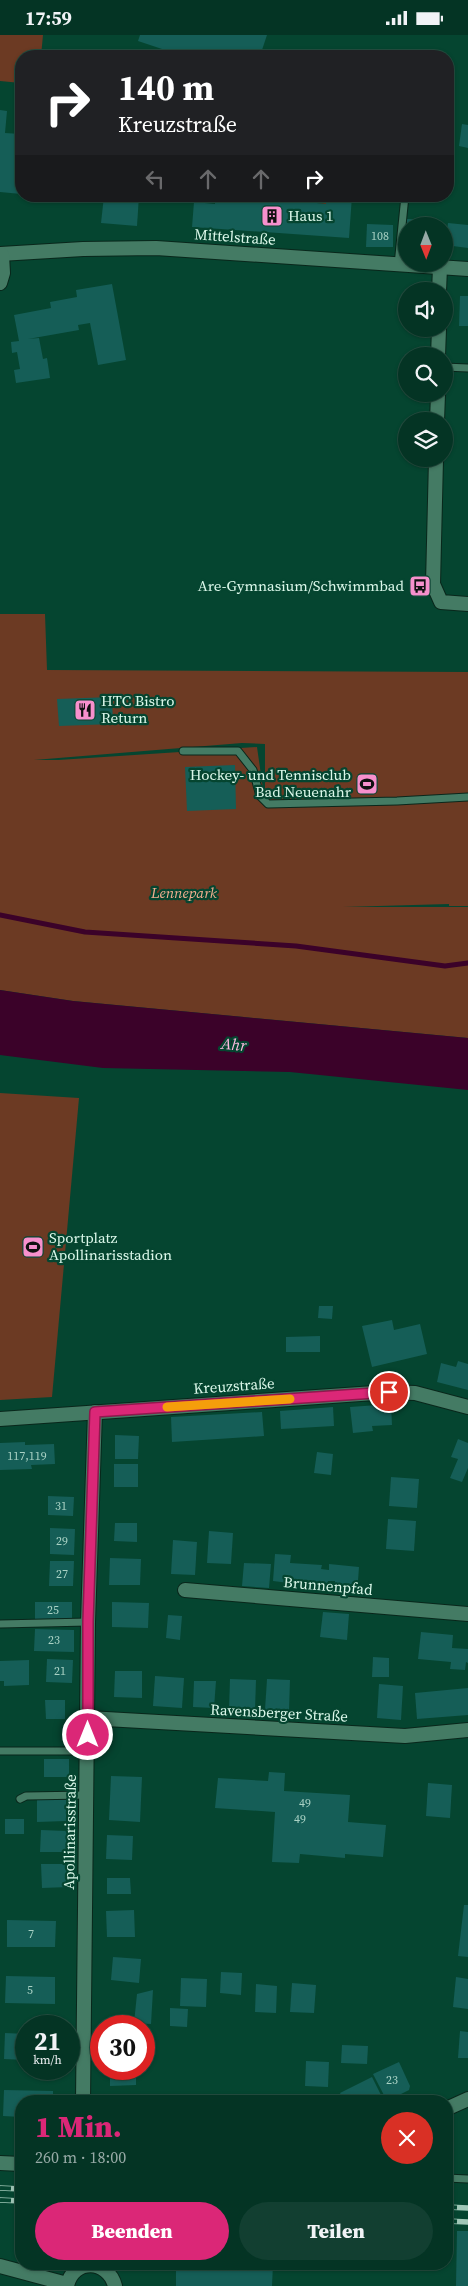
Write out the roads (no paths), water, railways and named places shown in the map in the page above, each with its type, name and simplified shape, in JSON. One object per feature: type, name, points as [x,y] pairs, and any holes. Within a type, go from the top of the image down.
[{"type":"street","name":"Mittelstraße","points":[[1,255],[83,249],[156,248],[398,265]]},
{"type":"street","points":[[0,283],[4,273],[1,255]]},
{"type":"street","name":"Mittelstraße","points":[[453,268],[468,269]]},
{"type":"street","points":[[436,467],[433,584],[441,602],[468,604]]},
{"type":"street","name":"Kreuzstraße","points":[[0,1419],[389,1392],[415,1393],[468,1407]]},
{"type":"street","name":"Apollinarisstraße","points":[[83,2095],[88,1622],[95,1412]]},
{"type":"street","name":"Brunnenpfad","points":[[185,1590],[468,1614]]},
{"type":"street","name":"Ravensberger Straße","points":[[88,1718],[405,1736],[468,1730]]},
{"type":"street","points":[[453,2106],[468,2099]]},
{"type":"street","points":[[0,2163],[15,2164]]},
{"type":"street","points":[[0,2266],[67,2285],[76,2270]]},
{"type":"street","points":[[105,2270],[109,2273],[115,2286]]},
{"type":"lane","points":[[403,217],[404,202]]},
{"type":"lane","points":[[453,367],[468,368]]},
{"type":"lane","points":[[183,751],[238,751],[253,770],[260,796],[268,804],[397,801],[468,797]]},
{"type":"lane","points":[[0,1624],[88,1622]]},
{"type":"lane","points":[[2,1751],[88,1751]]},
{"type":"lane","points":[[20,1799],[26,1795],[86,1795]]},
{"type":"lane","points":[[453,2178],[468,2179]]},
{"type":"water","name":"Ahr","points":[[0,990],[73,1001],[468,1038],[468,1090],[290,1072],[103,1068],[0,1055]]},
{"type":"waterway","points":[[0,915],[85,932],[296,946],[445,966],[468,963]]},
{"type":"railway","points":[[0,2188],[15,2189]]},
{"type":"railway","points":[[0,2200],[15,2201]]},
{"type":"railway","points":[[453,2207],[468,2208]]},
{"type":"railway","points":[[453,2221],[468,2222]]},
{"type":"place","name":"Haus 1","points":[[272,216]]},
{"type":"place","name":"Are-Gymnasium/Schwimmbad","points":[[420,586]]},
{"type":"place","name":"HTC Bistro Return","points":[[85,710]]},
{"type":"place","name":"Hockey- und Tennisclub Bad Neuenahr","points":[[367,784]]},
{"type":"place","name":"Sportplatz Apollinarisstadion","points":[[33,1247]]},
{"type":"park label","name":"Lennepark","points":[[184,893]]}]
